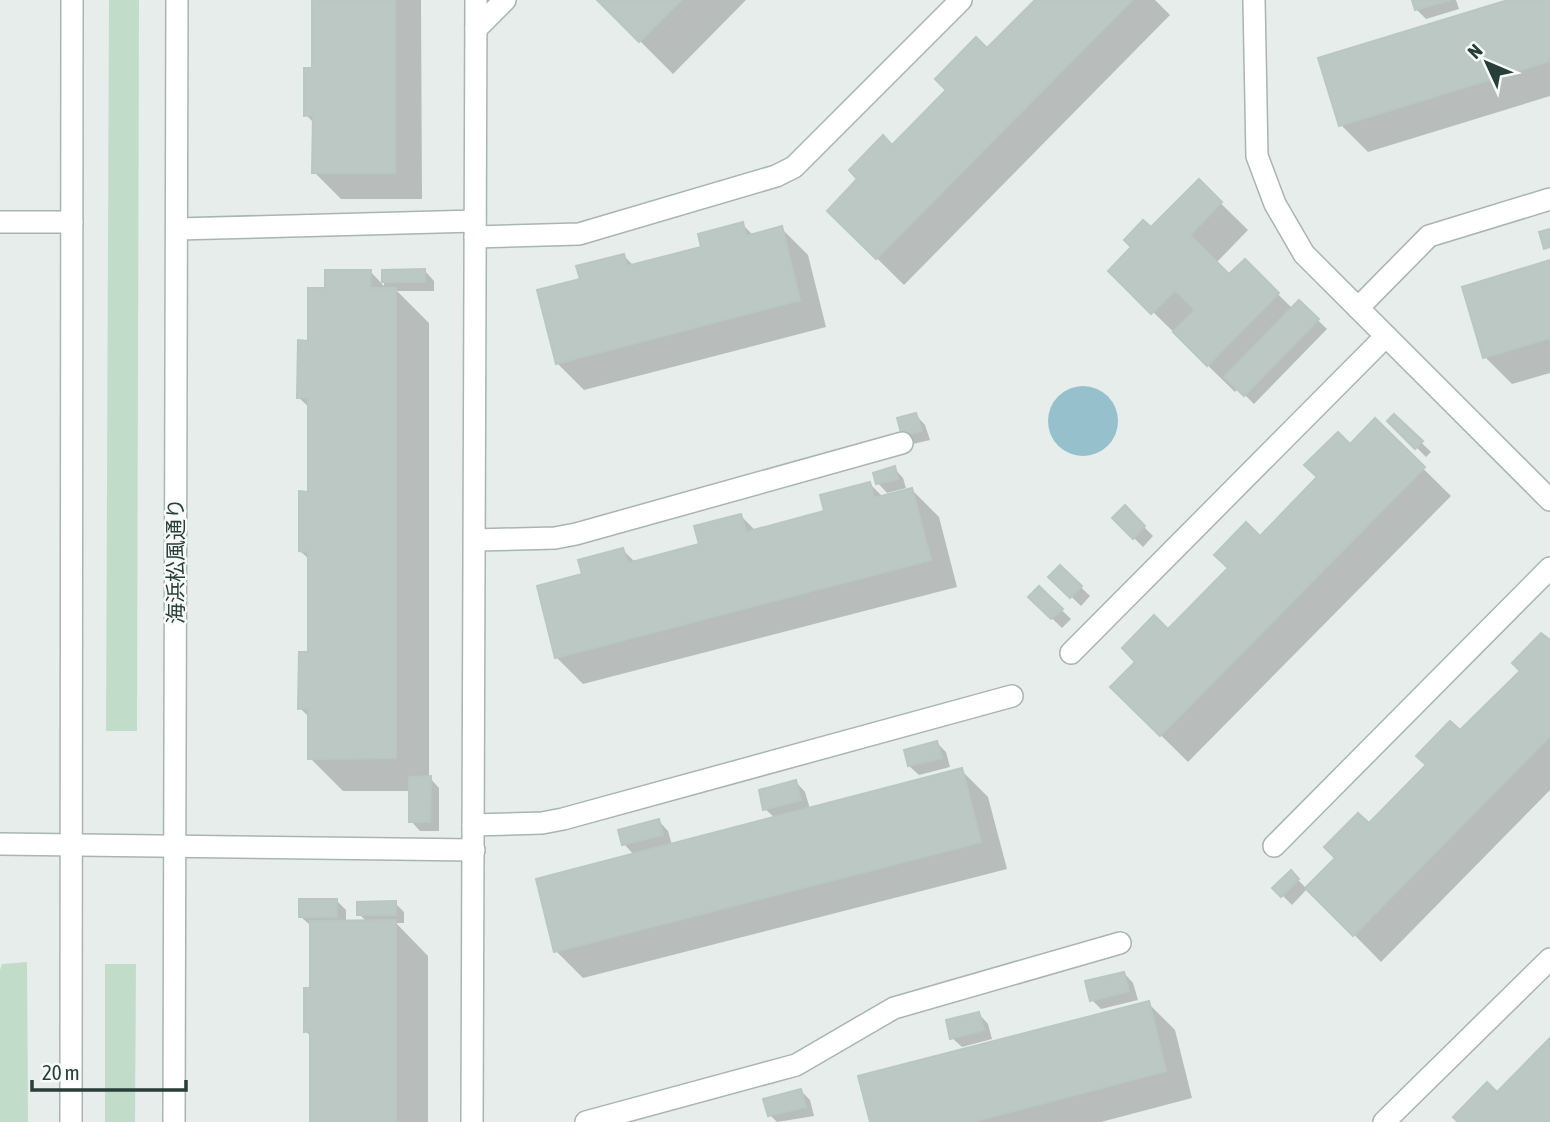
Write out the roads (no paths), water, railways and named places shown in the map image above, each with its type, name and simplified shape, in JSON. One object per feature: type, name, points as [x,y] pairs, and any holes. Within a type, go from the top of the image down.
[{"type":"street","points":[[71,1122],[72,0]]},
{"type":"street","name":"海浜松風通り","points":[[174,1122],[177,0]]},
{"type":"street","points":[[472,1122],[476,0]]},
{"type":"street","points":[[476,29],[505,0]]},
{"type":"street","points":[[177,229],[475,229],[579,234],[776,176],[794,167],[961,0]]},
{"type":"street","points":[[1258,1],[1257,156],[1275,204],[1304,254],[1550,500]]},
{"type":"street","points":[[1358,308],[1429,236],[1550,199]]},
{"type":"street","points":[[0,222],[72,222]]},
{"type":"street","points":[[1071,653],[1386,335]]},
{"type":"street","points":[[475,540],[555,538],[576,534],[902,443]]},
{"type":"street","points":[[1274,846],[1550,568]]},
{"type":"street","points":[[473,825],[542,823],[563,819],[1012,696]]},
{"type":"street","points":[[0,844],[174,844],[196,849],[474,850]]},
{"type":"street","points":[[586,1122],[796,1065],[894,1008],[1120,943]]},
{"type":"street","points":[[1384,1122],[1550,958]]},
{"type":"water","points":[[1090,386],[1103,392],[1112,401],[1116,407],[1116,435],[1108,446],[1097,454],[1076,456],[1058,446],[1050,435],[1048,414],[1058,396],[1069,388]]}]
